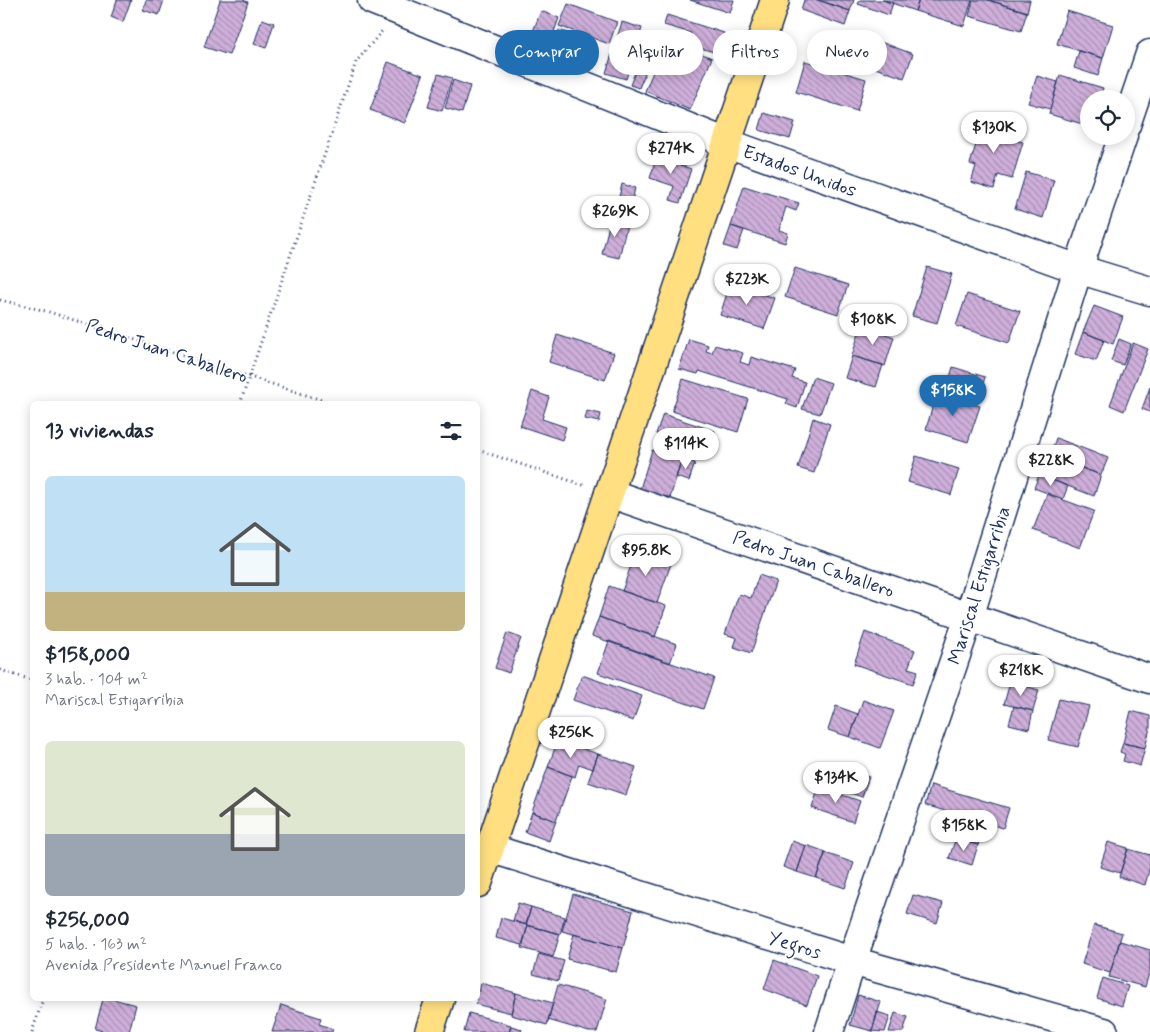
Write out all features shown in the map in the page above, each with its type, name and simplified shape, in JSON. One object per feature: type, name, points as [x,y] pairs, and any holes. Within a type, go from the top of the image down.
[{"type":"main road","points":[[480,877],[775,0]]},
{"type":"main road","points":[[429,1032],[439,1001]]},
{"type":"street","name":"Estados Unidos","points":[[372,0],[400,5],[727,143],[1078,269],[1150,292]]},
{"type":"street","points":[[1135,99],[1150,54]]},
{"type":"street","name":"Mariscal Estigarribia","points":[[829,1032],[969,616],[1078,269],[1120,145]]},
{"type":"street","name":"Pedro Juan Caballero","points":[[609,493],[1150,679]]},
{"type":"street","name":"Yegros","points":[[489,848],[852,961],[1104,1032]]},
{"type":"path","points":[[241,401],[356,62],[400,5]]},
{"type":"path","name":"Pedro Juan Caballero","points":[[0,300],[46,312],[325,401]]},
{"type":"path","points":[[480,451],[609,493]]},
{"type":"path","points":[[0,670],[30,679]]},
{"type":"path","points":[[32,1032],[42,1001]]},
{"type":"building","points":[[117,0],[131,0],[123,22],[111,17]]},
{"type":"building","points":[[146,0],[164,0],[159,15],[143,10]]},
{"type":"building","points":[[220,0],[243,0],[248,2],[229,55],[204,47]]},
{"type":"building","points":[[690,0],[734,0],[730,13]]},
{"type":"building","points":[[804,0],[818,0],[850,11],[845,26],[801,10]]},
{"type":"building","points":[[818,0],[854,0],[850,11]]},
{"type":"building","points":[[860,0],[883,0],[893,3],[889,15],[858,4]]},
{"type":"building","points":[[883,0],[919,0],[915,11]]},
{"type":"building","points":[[919,0],[972,0],[964,26],[915,11]]},
{"type":"building","points":[[973,0],[988,0],[1027,12],[1021,31],[969,16]]},
{"type":"building","points":[[988,0],[1030,0],[1027,12]]},
{"type":"building","points":[[568,4],[617,22],[614,30],[609,30],[609,44],[599,40],[599,30],[570,30],[559,26]]},
{"type":"building","points":[[541,11],[559,18],[555,30],[534,30]]},
{"type":"building","points":[[1067,11],[1113,25],[1103,58],[1057,44]]},
{"type":"building","points":[[667,15],[714,30],[713,52],[703,49],[703,30],[681,30],[664,25]]},
{"type":"building","points":[[262,19],[274,23],[266,48],[254,44]]},
{"type":"building","points":[[622,22],[642,28],[641,30],[619,30]]},
{"type":"building","points":[[887,44],[913,54],[904,78],[887,72]]},
{"type":"building","points":[[1079,51],[1103,58],[1098,76],[1074,68]]},
{"type":"building","points":[[703,54],[712,58],[690,110],[645,91],[652,75],[703,75]]},
{"type":"building","points":[[805,61],[807,62],[807,75],[852,75],[866,79],[857,111],[796,92]]},
{"type":"building","points":[[388,62],[423,75],[405,123],[370,110]]},
{"type":"building","points":[[609,63],[609,74],[606,73]]},
{"type":"building","points":[[438,74],[452,78],[442,111],[428,107]]},
{"type":"building","points":[[613,75],[627,75],[626,79]]},
{"type":"building","points":[[634,75],[644,75],[639,88],[630,85]]},
{"type":"building","points":[[1060,75],[1103,88],[1102,90],[1080,90],[1080,123],[1049,114]]},
{"type":"building","points":[[1037,76],[1058,82],[1050,109],[1028,103]]},
{"type":"building","points":[[453,80],[470,86],[462,113],[445,108]]},
{"type":"building","points":[[764,113],[795,122],[790,139],[759,130]]},
{"type":"building","points":[[985,115],[1005,120],[1000,136],[1023,142],[1012,179],[998,175],[994,189],[971,182],[976,166],[970,164]]},
{"type":"building","points":[[658,153],[682,160],[680,165],[691,169],[680,203],[670,200],[674,186],[650,178]]},
{"type":"building","points":[[1026,172],[1054,180],[1043,218],[1015,209]]},
{"type":"building","points":[[622,184],[635,188],[632,201],[619,197]]},
{"type":"building","points":[[744,186],[799,203],[796,211],[786,207],[779,230],[788,233],[785,243],[731,226]]},
{"type":"building","points":[[611,217],[628,221],[619,258],[602,254]]},
{"type":"building","points":[[731,226],[744,230],[737,250],[724,246]]},
{"type":"building","points":[[927,267],[952,274],[937,323],[912,316]]},
{"type":"building","points":[[795,268],[848,285],[838,314],[785,297]]},
{"type":"building","points":[[730,284],[775,298],[764,329],[720,315]]},
{"type":"building","points":[[967,294],[1020,311],[1009,343],[956,326]]},
{"type":"building","points":[[1094,306],[1123,317],[1113,344],[1083,332]]},
{"type":"building","points":[[861,326],[894,337],[885,366],[852,356]]},
{"type":"building","points":[[1083,332],[1104,340],[1096,361],[1075,354]]},
{"type":"building","points":[[557,335],[614,353],[605,380],[549,362]]},
{"type":"building","points":[[689,339],[708,345],[706,351],[712,353],[715,345],[743,353],[740,362],[749,365],[751,357],[795,370],[792,378],[805,382],[797,408],[786,404],[788,399],[699,371],[698,374],[679,369]]},
{"type":"building","points":[[1119,339],[1131,344],[1123,365],[1111,361]]},
{"type":"building","points":[[1133,343],[1148,349],[1124,411],[1110,405]]},
{"type":"building","points":[[852,356],[883,365],[876,387],[845,378]]},
{"type":"building","points":[[953,367],[985,377],[978,401],[946,391]]},
{"type":"building","points":[[813,377],[831,383],[820,414],[802,409]]},
{"type":"building","points":[[683,379],[748,399],[738,432],[672,411]]},
{"type":"building","points":[[1150,387],[1150,412],[1142,409]]},
{"type":"building","points":[[532,391],[549,397],[542,419],[566,427],[562,440],[520,426]]},
{"type":"building","points":[[937,392],[980,406],[968,442],[926,429]]},
{"type":"building","points":[[587,411],[601,414],[599,422],[585,419]]},
{"type":"building","points":[[663,414],[715,431],[709,451],[656,434]]},
{"type":"building","points":[[813,418],[830,424],[814,473],[798,468]]},
{"type":"building","points":[[1056,438],[1108,458],[1101,475],[1050,456]]},
{"type":"building","points":[[652,450],[682,459],[670,498],[640,489]]},
{"type":"building","points":[[916,456],[959,469],[951,495],[908,482]]},
{"type":"building","points":[[1049,456],[1101,475],[1094,496],[1041,476]]},
{"type":"building","points":[[682,459],[695,463],[689,481],[676,477]]},
{"type":"building","points":[[1039,475],[1068,486],[1063,499],[1034,488]]},
{"type":"building","points":[[1047,494],[1094,511],[1080,548],[1033,530]]},
{"type":"building","points":[[636,551],[671,564],[657,603],[622,591]]},
{"type":"building","points":[[759,575],[776,581],[751,653],[734,647],[737,638],[725,634],[739,594],[751,598]]},
{"type":"building","points":[[609,586],[666,606],[655,637],[599,617]]},
{"type":"building","points":[[599,617],[677,644],[670,663],[592,636]]},
{"type":"building","points":[[865,632],[915,650],[908,668],[918,671],[913,684],[854,664]]},
{"type":"building","points":[[507,633],[521,638],[509,673],[495,668]]},
{"type":"building","points":[[609,641],[714,678],[703,709],[598,673]]},
{"type":"building","points":[[582,675],[642,696],[633,721],[573,700]]},
{"type":"building","points":[[1010,682],[1039,690],[1033,711],[1004,704]]},
{"type":"building","points":[[1059,699],[1089,706],[1078,747],[1048,740]]},
{"type":"building","points":[[863,700],[894,711],[880,748],[850,737]]},
{"type":"building","points":[[836,706],[858,714],[850,737],[828,730]]},
{"type":"building","points":[[1014,706],[1033,711],[1029,729],[1009,724]]},
{"type":"building","points":[[1131,711],[1150,716],[1150,728],[1145,748],[1123,743]]},
{"type":"building","points":[[558,740],[598,754],[593,769],[579,764],[575,777],[548,767]]},
{"type":"building","points":[[1123,743],[1145,748],[1140,766],[1123,761],[1125,754],[1120,752]]},
{"type":"building","points":[[598,754],[636,767],[626,795],[588,782]]},
{"type":"building","points":[[827,762],[869,777],[862,797],[820,782]]},
{"type":"building","points":[[548,767],[572,776],[556,821],[532,812]]},
{"type":"building","points":[[931,785],[1009,808],[1003,828],[925,805]]},
{"type":"building","points":[[819,787],[860,801],[853,822],[812,808]]},
{"type":"building","points":[[532,812],[556,821],[549,841],[525,832]]},
{"type":"building","points":[[961,820],[984,826],[978,845],[955,838]]},
{"type":"building","points":[[956,838],[978,845],[972,865],[949,858]]},
{"type":"building","points":[[792,841],[806,846],[797,872],[783,867]]},
{"type":"building","points":[[1108,842],[1128,848],[1120,873],[1100,867]]},
{"type":"building","points":[[806,845],[826,852],[816,878],[797,872]]},
{"type":"building","points":[[1128,849],[1150,855],[1150,867],[1145,885],[1119,877]]},
{"type":"building","points":[[825,853],[854,863],[845,888],[816,878]]},
{"type":"building","points":[[573,894],[633,911],[623,948],[562,931]]},
{"type":"building","points":[[913,895],[943,903],[937,923],[907,914]]},
{"type":"building","points":[[518,903],[531,907],[526,925],[513,921]]},
{"type":"building","points":[[531,907],[565,917],[560,934],[526,925]]},
{"type":"building","points":[[501,918],[528,925],[522,945],[496,938]]},
{"type":"building","points":[[528,925],[560,934],[553,957],[522,948]]},
{"type":"building","points":[[1094,925],[1122,933],[1110,973],[1082,964]]},
{"type":"building","points":[[574,934],[623,948],[616,972],[567,959]]},
{"type":"building","points":[[1120,941],[1150,950],[1150,970],[1145,987],[1109,977]]},
{"type":"building","points":[[539,954],[564,961],[558,981],[533,974]]},
{"type":"building","points":[[774,960],[817,976],[807,1005],[764,989]]},
{"type":"building","points":[[1103,978],[1128,986],[1122,1006],[1097,998]]},
{"type":"building","points":[[481,983],[516,993],[511,1013],[475,1004],[477,1001],[480,1001]]},
{"type":"building","points":[[558,985],[607,999],[597,1032],[589,1032],[548,1020]]},
{"type":"building","points":[[516,993],[553,1003],[547,1025],[511,1015]]},
{"type":"building","points":[[858,995],[881,1002],[872,1031],[850,1025]]},
{"type":"building","points":[[102,1001],[121,1001],[136,1005],[129,1032],[107,1032],[95,1029]]},
{"type":"building","points":[[281,1005],[321,1018],[319,1024],[333,1029],[332,1032],[272,1032]]},
{"type":"building","points":[[877,1012],[890,1016],[885,1032],[872,1031]]},
{"type":"building","points":[[469,1013],[511,1025],[509,1032],[464,1032]]},
{"type":"building","points":[[895,1013],[908,1017],[903,1032],[889,1032]]},
{"type":"building","points":[[511,1026],[522,1029],[521,1032],[509,1032]]}]
